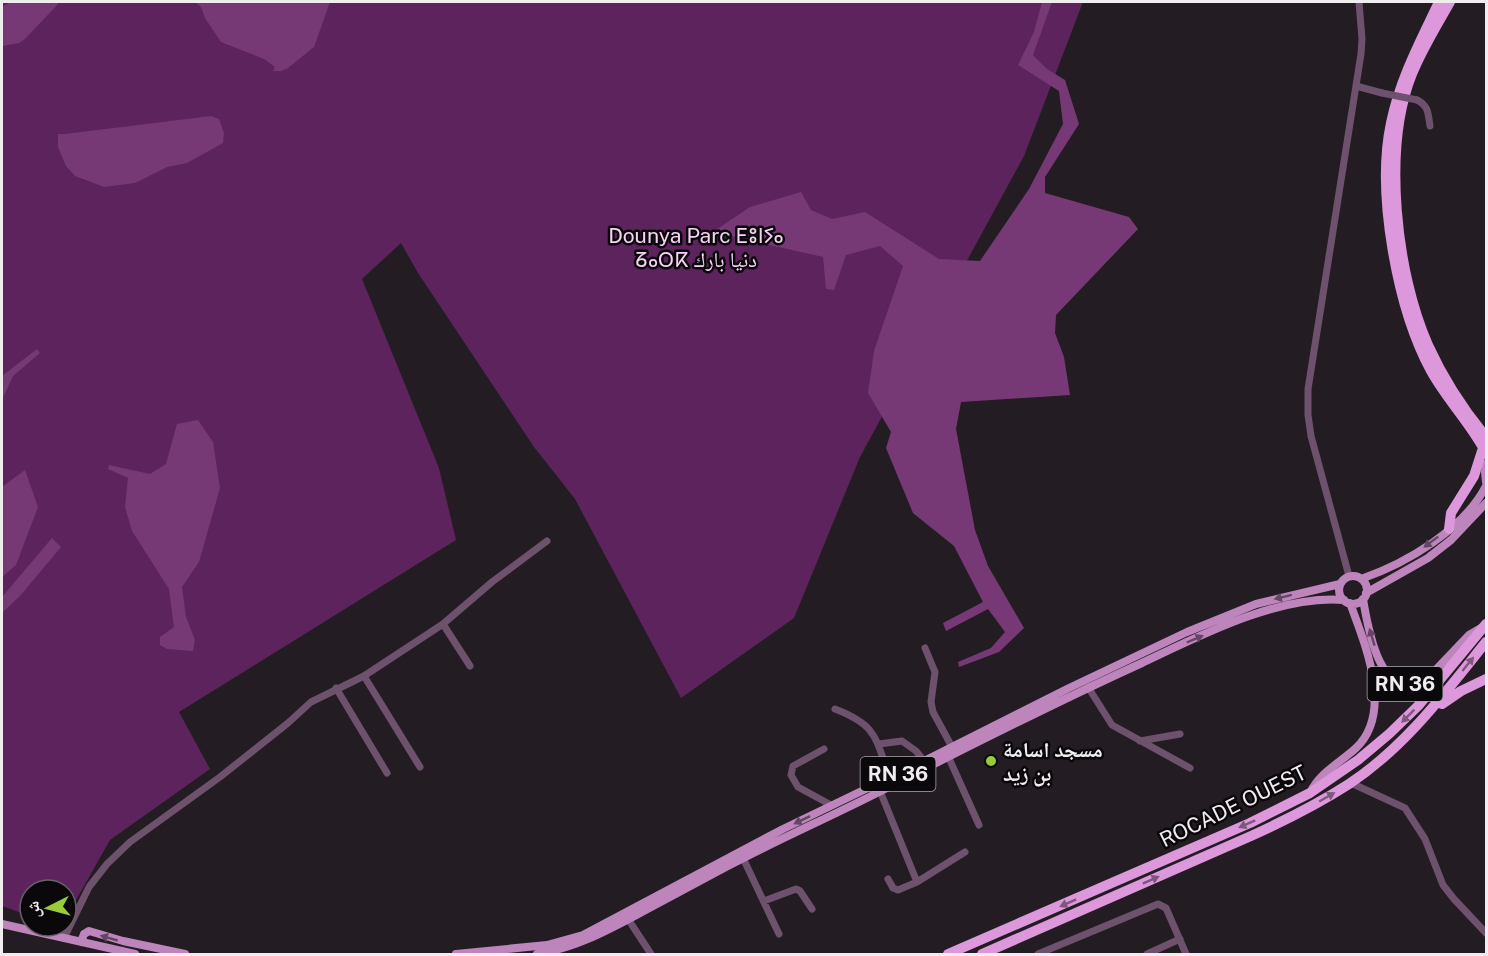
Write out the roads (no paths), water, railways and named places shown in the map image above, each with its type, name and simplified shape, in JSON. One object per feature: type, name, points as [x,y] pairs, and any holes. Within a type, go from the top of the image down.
[{"type":"highway","points":[[1439,2],[1409,63],[1394,109],[1386,155],[1388,213],[1401,286],[1416,340],[1444,394],[1485,446]]},
{"type":"highway","points":[[1450,2],[1412,75],[1400,119],[1395,144],[1397,214],[1407,275],[1417,316],[1427,343],[1485,446]]},
{"type":"highway","points":[[1449,529],[1451,513],[1474,476],[1485,446]]},
{"type":"highway","name":"ROCADE OUEST","points":[[948,954],[1250,823],[1310,793],[1358,760],[1389,734],[1418,706],[1485,625]]},
{"type":"highway","name":"ROCADE OUEST","points":[[982,954],[1281,822],[1351,783],[1389,752],[1427,715],[1486,642]]},
{"type":"highway","points":[[1427,715],[1461,691],[1486,679]]},
{"type":"main road","points":[[1361,579],[1405,560],[1449,529],[1474,505],[1486,484],[1486,464]]},
{"type":"main road","points":[[1347,602],[1358,602],[1428,558],[1463,528],[1486,503]]},
{"type":"main road","points":[[1463,528],[1475,522],[1486,511]]},
{"type":"main road","points":[[1310,793],[1323,774],[1361,743],[1372,721],[1375,699],[1371,672],[1364,644],[1347,602],[1339,591],[1340,584],[1348,576],[1355,576],[1365,584],[1365,596]]},
{"type":"main road","name":"RN 36","points":[[537,954],[582,942],[743,858],[948,756],[969,742],[1069,688],[1205,625],[1256,604],[1340,584]]},
{"type":"main road","name":"RN 36","points":[[1365,596],[1367,621],[1383,669],[1392,680],[1406,684],[1420,683],[1428,678],[1469,635],[1485,625]]},
{"type":"main road","name":"RN 36","points":[[456,954],[547,945],[583,935],[831,805],[952,747],[969,742],[1198,637],[1254,615],[1315,600],[1347,602]]},
{"type":"main road","points":[[2,924],[18,928]]},
{"type":"main road","points":[[81,942],[84,934],[91,932],[185,954]]},
{"type":"main road","points":[[64,938],[135,954]]},
{"type":"street","points":[[1348,576],[1311,436],[1308,389],[1356,86],[1362,39],[1359,2]]},
{"type":"street","points":[[1356,86],[1417,100],[1425,104],[1430,126]]},
{"type":"street","points":[[78,911],[90,887],[130,843],[220,777],[311,702],[364,676],[443,624],[492,582],[547,541]]},
{"type":"street","points":[[443,624],[470,666]]},
{"type":"street","points":[[925,648],[935,672],[931,702],[933,712],[952,747]]},
{"type":"street","points":[[364,676],[420,767]]},
{"type":"street","points":[[1088,687],[1112,725],[1190,768]]},
{"type":"street","points":[[336,688],[387,773]]},
{"type":"street","points":[[835,709],[860,721],[870,731],[879,744],[890,778]]},
{"type":"street","points":[[1140,741],[1180,734]]},
{"type":"street","points":[[879,744],[902,741],[916,751],[924,761]]},
{"type":"street","points":[[824,749],[794,766],[791,775],[798,787],[831,805]]},
{"type":"street","points":[[948,756],[979,825]]},
{"type":"street","points":[[1351,783],[1405,808],[1425,839],[1443,885],[1486,933]]},
{"type":"street","points":[[880,791],[917,882]]},
{"type":"street","points":[[888,879],[893,888],[897,890],[917,882],[966,852]]},
{"type":"street","points":[[743,858],[780,934]]},
{"type":"street","points":[[764,901],[796,889],[800,891],[812,909]]},
{"type":"street","points":[[1038,954],[1158,904],[1166,908],[1186,954]]},
{"type":"street","points":[[628,919],[651,954]]},
{"type":"street","points":[[1147,954],[1180,939]]},
{"type":"place","name":"مسجد اسامة بن زيد","points":[[991,761]]},
{"type":"park label","name":"Dounya Parc ⴹⵓⵏⵢⴰ ⵒⴰⵔⴽ دنيا بارك","points":[[696,247]]}]
